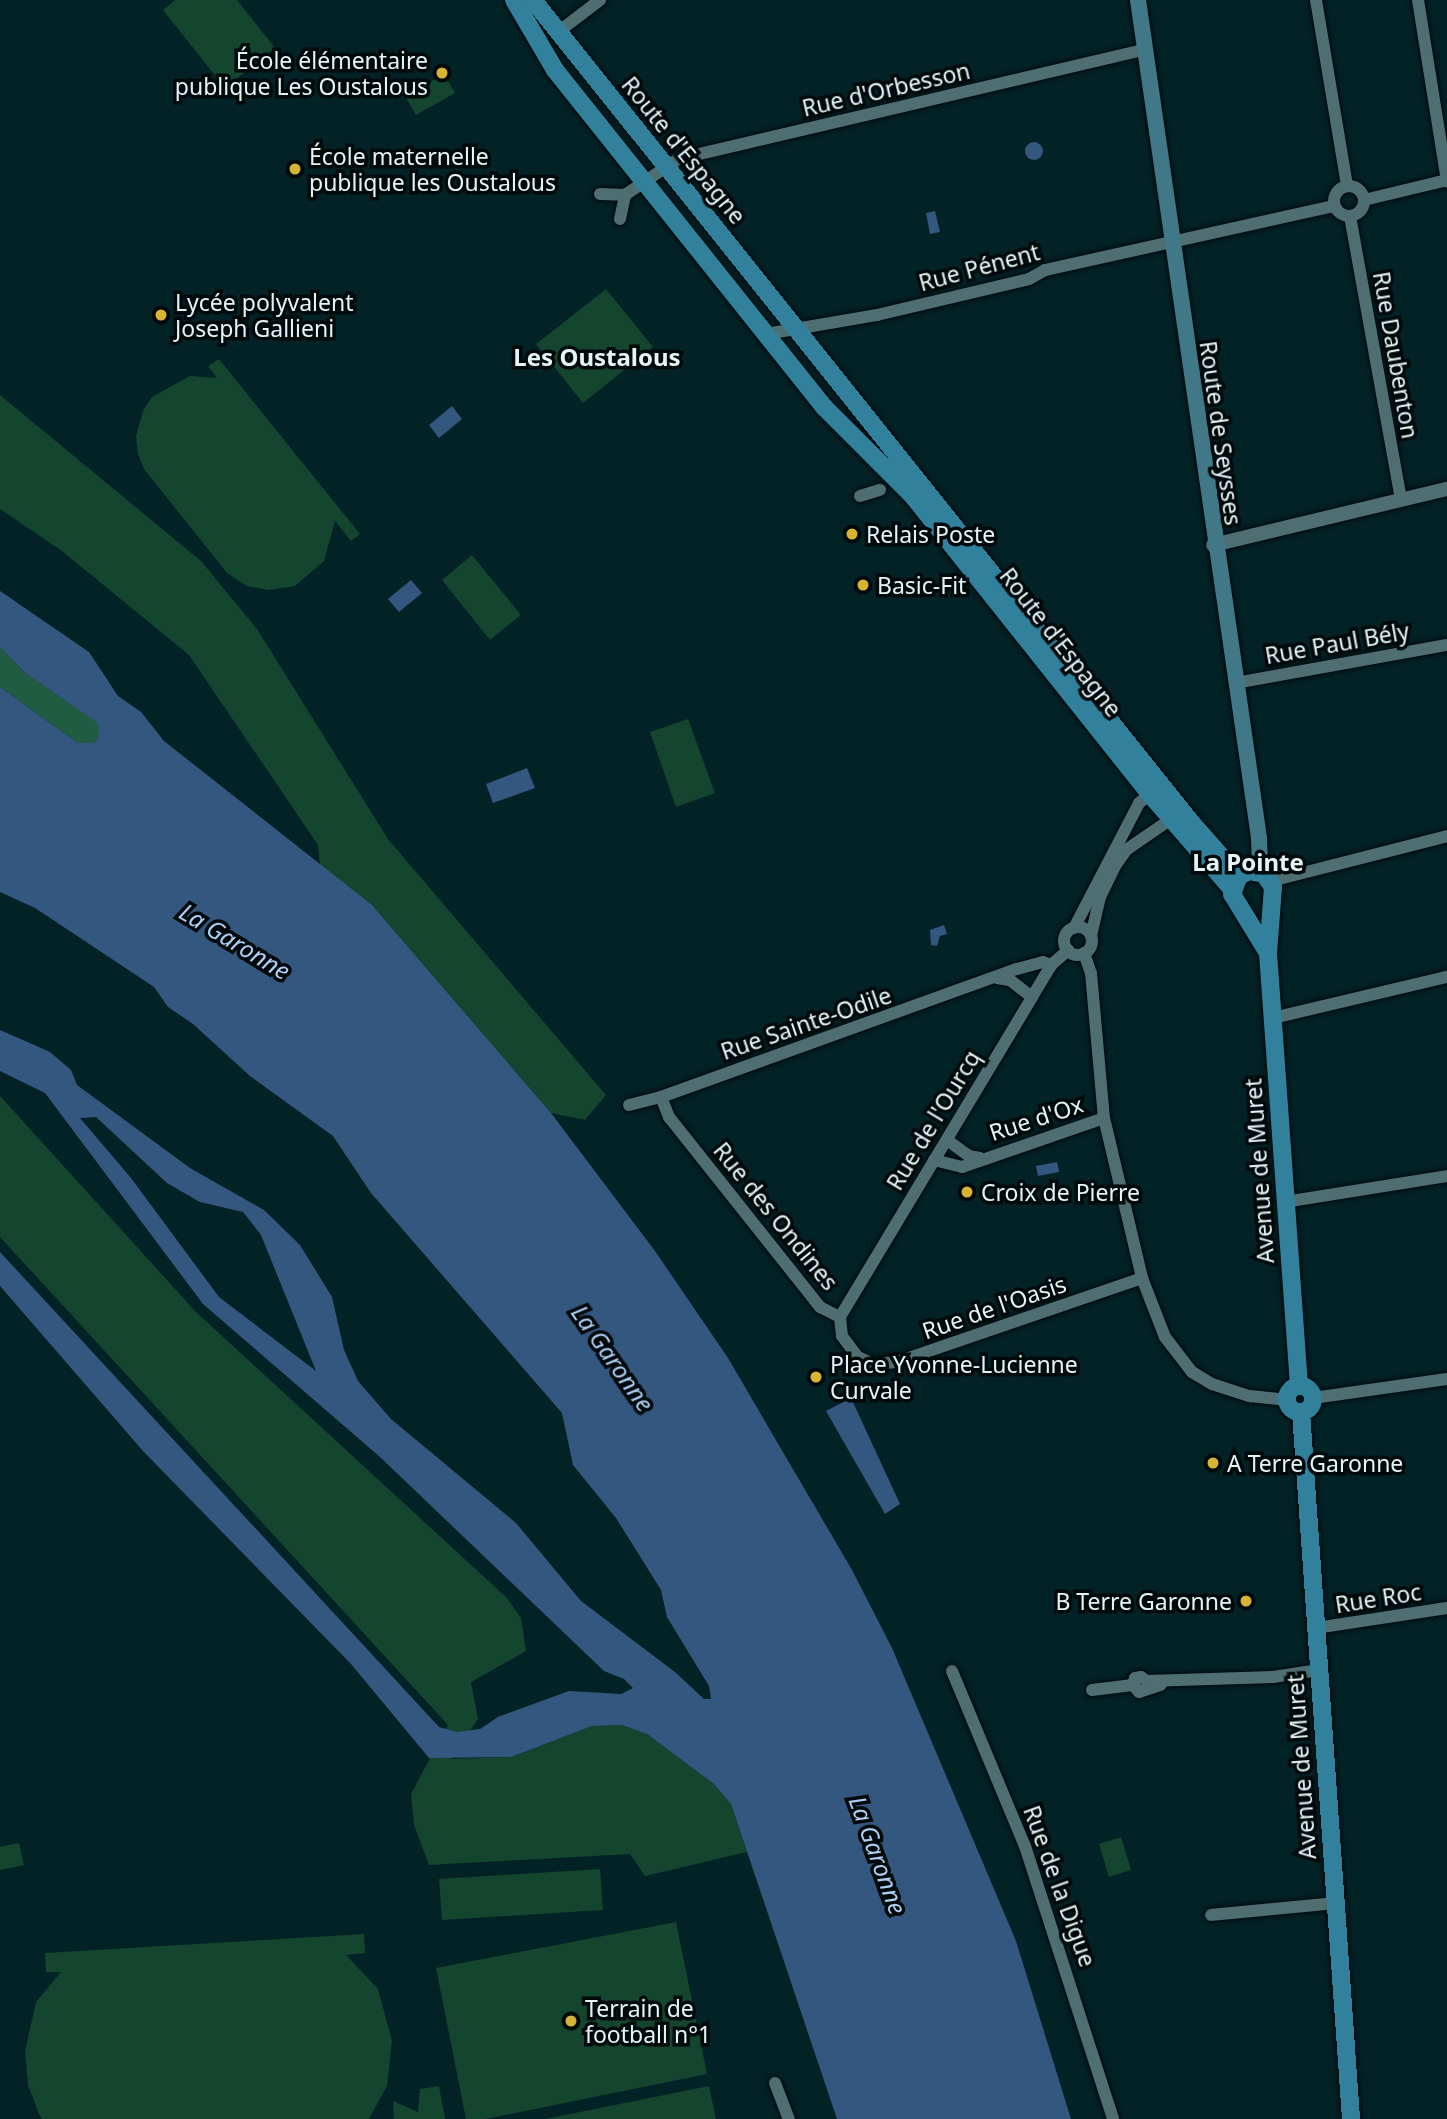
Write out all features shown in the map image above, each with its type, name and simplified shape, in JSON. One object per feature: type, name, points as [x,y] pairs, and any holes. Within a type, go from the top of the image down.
[{"type":"main road","name":"Route d'Espagne","points":[[514,0],[555,70],[824,407],[912,495],[1177,815],[1232,890]]},
{"type":"main road","name":"Route d'Espagne","points":[[533,0],[663,166],[798,329],[1157,791]]},
{"type":"main road","name":"Route de Seysses","points":[[1138,0],[1213,545],[1259,838],[1258,875]]},
{"type":"main road","name":"Route d'Espagne","points":[[1177,815],[1227,863],[1258,875]]},
{"type":"main road","points":[[1258,875],[1273,893],[1269,904],[1256,911],[1242,909],[1232,890],[1258,875]]},
{"type":"main road","name":"Avenue de Muret","points":[[1269,904],[1268,953],[1298,1385]]},
{"type":"main road","name":"Avenue de Muret","points":[[1242,909],[1268,953]]},
{"type":"main road","points":[[1298,1385],[1308,1389],[1313,1398],[1310,1408],[1301,1412],[1291,1409],[1286,1400],[1289,1390],[1298,1385]]},
{"type":"main road","name":"Avenue de Muret","points":[[1301,1412],[1316,1628],[1310,1671],[1335,1903],[1351,2119]]},
{"type":"street","points":[[558,32],[600,0]]},
{"type":"street","points":[[1316,0],[1347,186]]},
{"type":"street","points":[[1364,200],[1447,181],[1418,0]]},
{"type":"street","name":"Rue d'Orbesson","points":[[644,180],[678,159],[1143,50]]},
{"type":"street","points":[[620,219],[625,195],[644,180]]},
{"type":"street","points":[[1347,186],[1359,190],[1364,200]]},
{"type":"street","points":[[1347,186],[1336,193],[1334,206],[1350,216],[1357,214],[1364,200]]},
{"type":"street","points":[[600,194],[625,195]]},
{"type":"street","name":"Rue Pénent","points":[[798,329],[877,315],[1334,206]]},
{"type":"street","name":"Rue Daubenton","points":[[1350,216],[1401,500]]},
{"type":"street","points":[[766,334],[798,329]]},
{"type":"street","points":[[1213,545],[1447,489]]},
{"type":"street","points":[[860,496],[880,490]]},
{"type":"street","name":"Rue Paul Bély","points":[[1235,683],[1447,645]]},
{"type":"street","points":[[1084,953],[1068,950],[1065,937],[1074,928],[1139,803],[1157,791]]},
{"type":"street","points":[[1177,815],[1126,850],[1115,866],[1100,897],[1084,953],[1091,973],[1104,1118],[1143,1278],[1165,1337],[1192,1372],[1212,1384],[1250,1396],[1286,1400]]},
{"type":"street","points":[[1258,875],[1447,836]]},
{"type":"street","points":[[1074,928],[1083,928],[1091,936]]},
{"type":"street","name":"Rue de l'Ourcq","points":[[840,1317],[1051,965],[1068,950]]},
{"type":"street","name":"Rue Sainte-Odile","points":[[629,1105],[661,1097],[1043,962],[1051,965]]},
{"type":"street","points":[[1272,1018],[1447,977]]},
{"type":"street","points":[[996,978],[1010,980],[1032,997]]},
{"type":"street","name":"Rue des Ondines","points":[[661,1097],[669,1117],[820,1307],[840,1317],[842,1336],[859,1357]]},
{"type":"street","name":"Rue d'Ox","points":[[934,1160],[962,1167],[980,1158],[1104,1118]]},
{"type":"street","name":"Rue d'Ox","points":[[947,1140],[969,1156],[980,1158]]},
{"type":"street","points":[[1285,1202],[1447,1176]]},
{"type":"street","name":"Rue de l'Oasis","points":[[859,1357],[873,1364],[897,1362],[1143,1278]]},
{"type":"street","points":[[1313,1398],[1447,1379]]},
{"type":"street","name":"Rue Roc","points":[[1316,1628],[1447,1608]]},
{"type":"street","points":[[1092,1690],[1133,1685],[1135,1678],[1141,1677],[1147,1681],[1264,1675],[1292,1669],[1310,1671]]},
{"type":"street","name":"Rue de la Digue","points":[[952,1671],[1025,1846],[1079,2003],[1113,2119]]},
{"type":"street","points":[[1210,1915],[1335,1903]]},
{"type":"street","points":[[775,2083],[789,2119]]},
{"type":"green space","points":[[175,0],[237,0],[275,48],[225,88],[163,10]]},
{"type":"green space","points":[[444,74],[455,93],[416,115],[405,96]]},
{"type":"green space","points":[[606,289],[653,347],[583,403],[536,344]]},
{"type":"green space","points":[[219,359],[360,534],[351,541],[335,521],[324,561],[295,586],[268,590],[247,586],[227,573],[144,469],[138,454],[136,436],[143,411],[152,397],[190,376],[217,378],[208,366]]},
{"type":"green space","points":[[0,395],[201,561],[257,629],[388,839],[606,1095],[585,1120],[551,1113],[372,905],[320,865],[318,845],[189,655],[62,551],[0,509]]},
{"type":"green space","points":[[472,555],[521,615],[490,640],[442,580]]},
{"type":"green space","points":[[0,647],[24,672],[99,723],[99,737],[93,743],[78,743],[0,687]]},
{"type":"green space","points":[[688,719],[715,793],[676,807],[650,732]]},
{"type":"green space","points":[[0,1096],[196,1312],[507,1598],[521,1618],[526,1651],[471,1682],[478,1719],[451,1759],[511,1757],[592,1726],[622,1725],[647,1734],[714,1784],[731,1804],[747,1852],[645,1876],[630,1854],[429,1865],[414,1825],[411,1794],[448,1725],[0,1237]]},
{"type":"green space","points":[[1121,1837],[1131,1870],[1109,1877],[1099,1844]]},
{"type":"green space","points":[[19,1843],[24,1865],[0,1870],[0,1847]]},
{"type":"green space","points":[[600,1869],[603,1910],[442,1920],[439,1879]]},
{"type":"green space","name":"Terrain de football n°1","points":[[676,1922],[707,2074],[486,2119],[466,2119],[436,1968]]},
{"type":"green space","points":[[364,1934],[365,1953],[346,1955],[378,1989],[392,2041],[387,2086],[369,2119],[42,2119],[39,2114],[28,2085],[25,2051],[36,2002],[61,1972],[46,1972],[45,1953]]},
{"type":"green space","points":[[439,2086],[445,2119],[394,2119],[393,2101],[418,2112],[420,2089]]},
{"type":"green space","points":[[709,2086],[716,2119],[545,2119]]},
{"type":"water","points":[[1034,142],[1040,145],[1043,151],[1040,157],[1034,160],[1028,157],[1025,151],[1028,145]]},
{"type":"water","points":[[935,211],[940,232],[930,234],[926,213]]},
{"type":"water","points":[[452,406],[462,419],[439,438],[429,425]]},
{"type":"water","points":[[411,580],[422,593],[399,612],[388,599]]},
{"type":"water","name":"La Garonne","points":[[0,591],[89,652],[118,696],[141,712],[164,741],[372,905],[551,1113],[655,1251],[728,1358],[852,1570],[892,1648],[1016,1941],[1071,2119],[837,2119],[731,1804],[714,1784],[647,1734],[622,1725],[592,1726],[511,1757],[429,1758],[351,1664],[143,1451],[0,1286],[0,1252],[439,1727],[457,1732],[480,1729],[498,1717],[569,1691],[621,1694],[633,1688],[624,1679],[604,1671],[380,1457],[203,1304],[45,1093],[0,1071],[0,1030],[50,1052],[71,1070],[77,1085],[190,1168],[264,1210],[300,1245],[332,1297],[344,1350],[358,1381],[391,1419],[516,1523],[581,1601],[675,1672],[704,1699],[711,1699],[709,1686],[667,1617],[661,1590],[616,1518],[573,1465],[562,1413],[371,1193],[333,1136],[250,1076],[193,1024],[168,1007],[154,987],[35,908],[0,892],[0,687],[78,743],[93,743],[99,737],[98,723],[24,672],[0,647]],"holes":[[[96,1117],[167,1183],[200,1202],[243,1212],[261,1235],[316,1371],[219,1297],[131,1178],[80,1118]]]},
{"type":"water","points":[[527,768],[535,788],[493,803],[486,784]]},
{"type":"water","points":[[944,925],[947,934],[940,936],[937,946],[931,945],[930,930]]},
{"type":"water","points":[[1057,1162],[1059,1172],[1038,1176],[1036,1166]]},
{"type":"water","points":[[851,1398],[900,1504],[885,1514],[826,1411]]},
{"type":"place","name":"École élémentaire publique Les Oustalous","points":[[442,73]]},
{"type":"place","name":"École maternelle publique les Oustalous","points":[[295,169]]},
{"type":"place","name":"Lycée polyvalent Joseph Gallieni","points":[[161,315]]},
{"type":"place","name":"Relais Poste","points":[[852,534]]},
{"type":"place","name":"Basic-Fit","points":[[863,585]]},
{"type":"place","name":"Croix de Pierre","points":[[967,1192]]},
{"type":"place","name":"Place Yvonne-Lucienne Curvale","points":[[816,1377]]},
{"type":"place","name":"A Terre Garonne","points":[[1213,1463]]},
{"type":"place","name":"B Terre Garonne","points":[[1246,1601]]},
{"type":"place","name":"Terrain de football n°1","points":[[571,2021]]},
{"type":"district","name":"Les Oustalous","points":[[597,357]]},
{"type":"district","name":"La Pointe","points":[[1248,862]]}]
